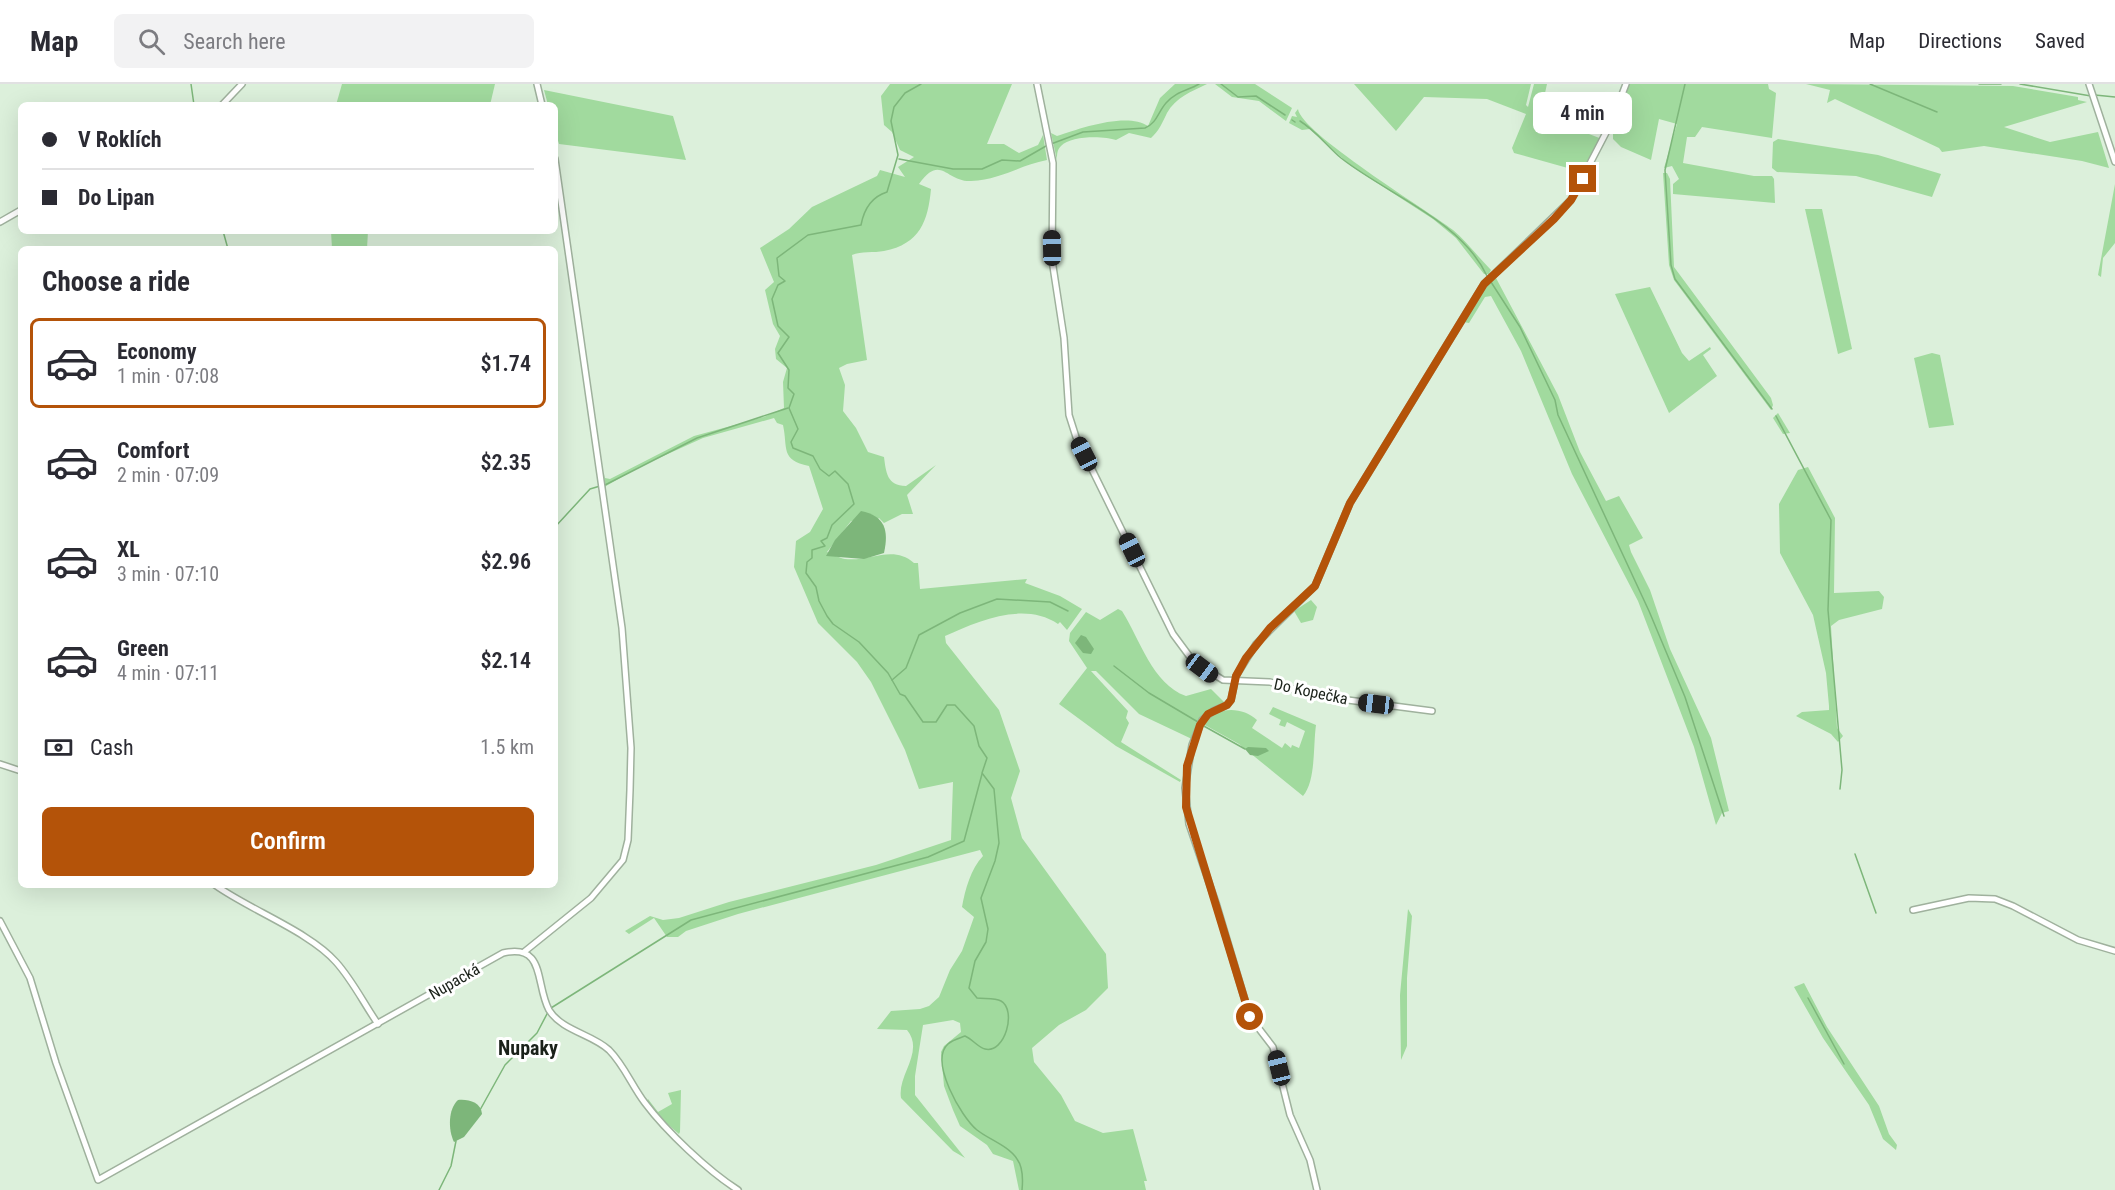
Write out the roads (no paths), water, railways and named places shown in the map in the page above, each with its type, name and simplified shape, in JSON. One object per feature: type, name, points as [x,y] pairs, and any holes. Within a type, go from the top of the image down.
[{"type":"street","points":[[226,102],[242,84]]},
{"type":"street","points":[[537,84],[541,102]]},
{"type":"street","name":"Do Kopečka","points":[[1037,84],[1052,150],[1052,260],[1064,339],[1069,415],[1076,437],[1184,652],[1212,675],[1234,682],[1270,682],[1317,696],[1432,711]]},
{"type":"street","points":[[1317,1190],[1310,1160],[1290,1115],[1274,1047],[1250,1017],[1186,807],[1187,766],[1200,724],[1213,711],[1227,705],[1231,700],[1234,682],[1246,658],[1261,639],[1315,586],[1350,503],[1486,280],[1571,200],[1611,123],[1626,84]]},
{"type":"street","points":[[2089,84],[2115,162]]},
{"type":"street","points":[[558,180],[622,628],[631,748],[628,840],[622,860],[591,898],[524,952],[535,962],[550,1011],[562,1023],[609,1050],[661,1124],[738,1190]]},
{"type":"street","points":[[0,222],[18,212]]},
{"type":"street","points":[[0,764],[18,770]]},
{"type":"street","points":[[220,888],[257,912],[316,944],[336,962],[378,1024]]},
{"type":"street","points":[[1913,910],[1970,898],[1995,899],[2078,940],[2115,951]]},
{"type":"street","name":"Nupacká","points":[[0,921],[30,978],[59,1072],[98,1180],[503,953],[514,950],[524,952]]},
{"type":"waterway","points":[[191,84],[194,102]]},
{"type":"waterway","points":[[921,84],[905,93],[894,107],[891,121],[898,155],[887,192],[869,204],[861,225],[808,235],[777,258],[779,276],[785,281],[778,285],[772,299],[778,326],[789,337],[778,353],[789,370],[788,388],[794,394],[789,408],[798,429],[791,442],[793,448],[813,456],[820,469],[829,476],[835,471],[848,484],[854,504],[832,525],[827,538],[821,541],[825,546],[812,550],[812,558],[807,562],[806,573],[816,587],[819,601],[833,624],[859,642],[888,673],[900,694],[905,696],[923,722],[936,722],[947,705],[955,705],[974,726],[979,746],[987,758],[982,773],[994,789],[999,843],[981,898],[988,929],[986,942],[975,961],[969,988],[977,998],[1001,1001],[1006,1006],[1007,1030],[998,1045],[992,1049],[985,1049],[965,1036],[954,1040],[943,1052],[942,1063],[949,1088],[970,1123],[1009,1150],[1019,1162],[1022,1190]]},
{"type":"waterway","points":[[1051,144],[1083,132],[1145,128],[1155,120],[1170,99],[1199,84]]},
{"type":"waterway","points":[[1221,84],[1238,97],[1256,96],[1285,115]]},
{"type":"waterway","points":[[1685,84],[1665,170],[1671,265],[1675,279],[1772,409]]},
{"type":"waterway","points":[[1870,84],[1937,112]]},
{"type":"waterway","points":[[1979,84],[2001,84]]},
{"type":"waterway","points":[[2020,84],[2091,96]]},
{"type":"waterway","points":[[2095,95],[2115,97]]},
{"type":"waterway","points":[[1300,121],[1341,158],[1442,224],[1475,256],[1487,276]]},
{"type":"waterway","points":[[899,159],[953,169],[982,169],[1002,160],[1020,161],[1046,146]]},
{"type":"waterway","points":[[224,234],[227,246]]},
{"type":"waterway","points":[[1491,282],[1520,327],[1649,611],[1685,697],[1724,816]]},
{"type":"waterway","points":[[605,485],[697,438],[788,408]]},
{"type":"waterway","points":[[1776,416],[1831,520],[1828,610],[1842,770],[1840,789]]},
{"type":"waterway","points":[[558,524],[590,489],[600,486]]},
{"type":"waterway","points":[[892,680],[906,668],[919,635],[960,613],[997,599],[1050,602],[1068,611]]},
{"type":"waterway","points":[[1114,666],[1149,693],[1198,722]]},
{"type":"waterway","points":[[1202,725],[1245,749]]},
{"type":"waterway","points":[[551,1008],[691,920],[928,857],[964,841],[982,774]]},
{"type":"waterway","points":[[1855,854],[1876,913]]},
{"type":"waterway","points":[[1808,998],[1844,1064]]},
{"type":"waterway","points":[[480,1110],[505,1065],[537,1033],[548,1012]]},
{"type":"waterway","points":[[439,1190],[451,1166],[456,1141]]},
{"type":"district","name":"Nupaky","points":[[528,1048]]}]
